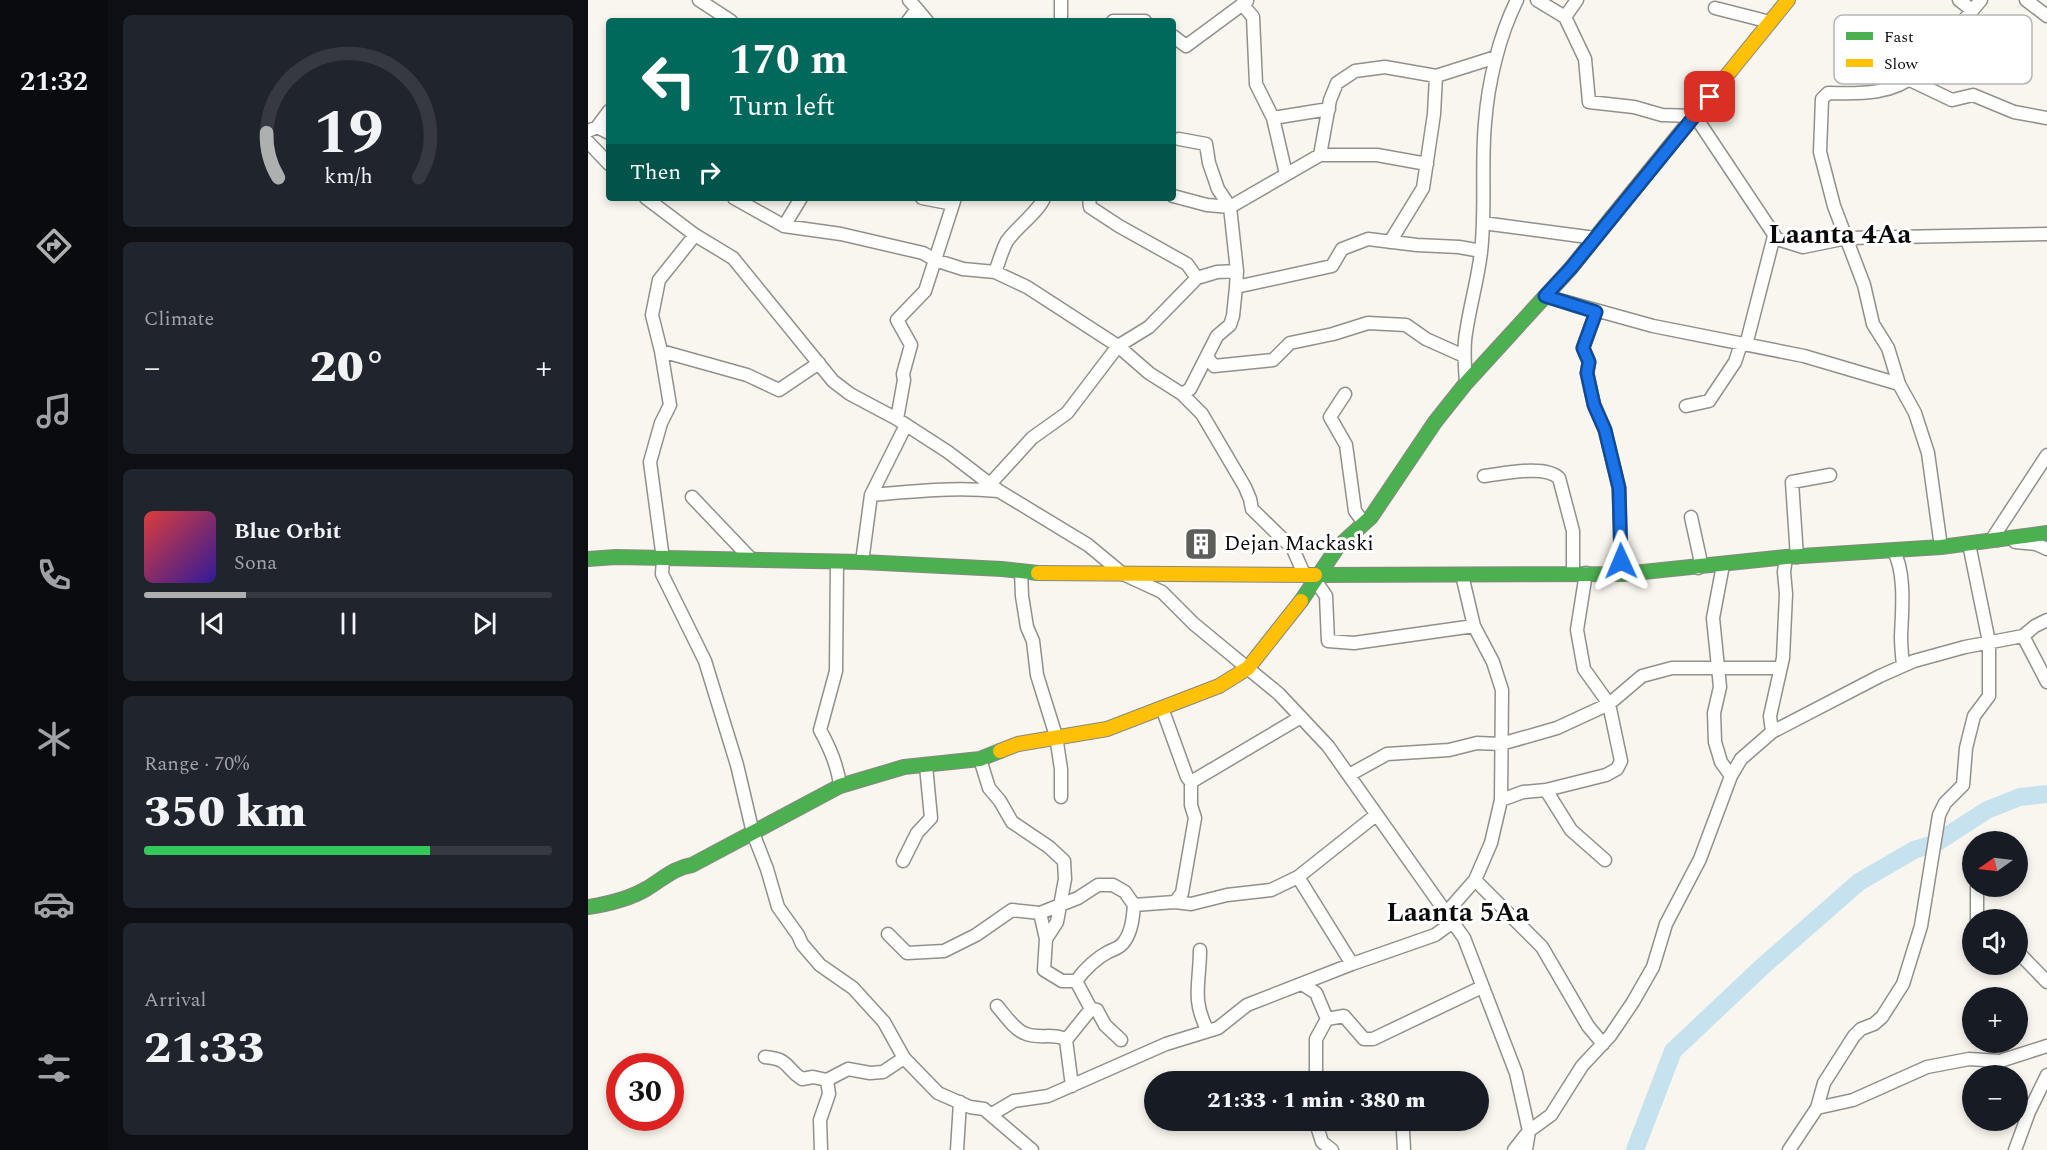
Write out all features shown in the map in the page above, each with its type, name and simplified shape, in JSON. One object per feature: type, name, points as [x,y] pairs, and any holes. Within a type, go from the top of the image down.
[{"type":"street","points":[[699,0],[726,18]]},
{"type":"street","points":[[1061,0],[1061,18]]},
{"type":"street","points":[[1466,383],[1464,356],[1466,333],[1481,251],[1485,123],[1496,57],[1517,0]]},
{"type":"street","points":[[1537,0],[1565,17],[1585,59],[1589,102],[1634,107],[1662,115],[1695,116]]},
{"type":"street","points":[[1565,17],[1577,0]]},
{"type":"street","points":[[588,907],[604,905],[628,897],[651,886],[667,872],[692,865],[840,786],[904,767],[980,759],[1018,744],[1107,729],[1220,686],[1248,668],[1307,594],[1312,576],[1337,548],[1371,517],[1435,422],[1466,383],[1595,238],[1788,0]]},
{"type":"street","points":[[1959,0],[1972,10]]},
{"type":"street","points":[[1968,15],[1981,0]]},
{"type":"street","points":[[2026,0],[2047,16]]},
{"type":"street","points":[[1176,38],[1186,46],[1245,2],[1253,17],[1256,84],[1273,118],[1286,174]]},
{"type":"street","points":[[913,5],[924,18]]},
{"type":"street","points":[[1716,8],[1770,22]]},
{"type":"street","points":[[1320,155],[1329,109],[1337,83],[1355,71],[1385,67],[1436,76],[1496,57]]},
{"type":"street","points":[[1390,242],[1423,188],[1434,114],[1436,76]]},
{"type":"street","points":[[1900,84],[1867,94],[1828,93],[1822,99],[1820,152],[1834,206],[1864,285],[1873,324],[1888,348],[1899,384],[1915,413],[1928,453],[1941,546]]},
{"type":"street","points":[[1918,84],[1952,100],[1972,95],[2013,112],[2047,118]]},
{"type":"street","points":[[1273,118],[1329,109]]},
{"type":"street","points":[[598,130],[606,116]]},
{"type":"street","points":[[1695,116],[1777,239],[1803,247],[1847,238],[2047,234]]},
{"type":"street","points":[[1179,139],[1206,144],[1209,163],[1218,189],[1230,207],[1237,271],[1233,316],[1230,325],[1217,336],[1190,389],[1182,394]]},
{"type":"street","points":[[588,142],[606,161]]},
{"type":"street","points":[[1176,197],[1207,205],[1230,207],[1320,155],[1377,155],[1426,164]]},
{"type":"street","points":[[650,201],[695,236],[733,258],[833,381],[850,394],[902,422],[948,452],[995,488],[1088,544],[1123,574],[1162,592],[1194,624],[1279,694],[1328,746],[1464,938],[1516,1073],[1529,1131],[1526,1150]]},
{"type":"street","points":[[739,201],[784,226],[841,234],[923,253],[935,260],[963,269],[995,272],[1027,287],[1118,346],[1149,373],[1182,394],[1202,414],[1245,487],[1251,499],[1252,509],[1293,549],[1326,596],[1328,641],[1354,643],[1474,626]]},
{"type":"street","points":[[784,226],[799,201]]},
{"type":"street","points":[[862,562],[871,495],[902,422],[903,374],[911,345],[897,320],[925,291],[954,201]]},
{"type":"street","points":[[995,272],[1006,242],[1043,201]]},
{"type":"street","points":[[1089,201],[1090,207],[1119,226],[1187,264],[1197,278]]},
{"type":"street","points":[[1483,223],[1595,238]]},
{"type":"street","points":[[695,236],[659,280],[652,315],[662,351],[670,405],[661,423],[650,462],[663,559],[662,574],[705,661],[737,765],[753,833],[778,907],[798,934],[802,944],[820,965],[853,988],[884,1022],[904,1058],[938,1092],[970,1107],[984,1109],[1032,1150]]},
{"type":"street","points":[[1686,406],[1710,400],[1744,345],[1774,236]]},
{"type":"street","points":[[1236,288],[1332,266],[1342,249],[1368,239],[1481,251]]},
{"type":"street","points":[[995,488],[1032,438],[1067,413],[1118,346],[1149,327],[1197,278],[1216,272],[1237,271]]},
{"type":"street","points":[[1545,296],[1653,326],[1804,356],[1899,384]]},
{"type":"street","points":[[1596,312],[1583,348],[1589,362],[1587,373],[1594,405],[1605,430],[1619,488],[1621,561],[1624,574]]},
{"type":"street","points":[[1207,357],[1214,366],[1273,360],[1290,343],[1333,334],[1368,323],[1407,325],[1426,339],[1464,356]]},
{"type":"street","points":[[662,351],[747,375],[779,390],[819,363]]},
{"type":"street","points":[[1345,394],[1330,417],[1346,445],[1355,511],[1364,523]]},
{"type":"street","points":[[1992,539],[2047,455]]},
{"type":"street","points":[[1484,476],[1514,472],[1547,472],[1559,478],[1573,531],[1580,573],[1577,630],[1584,669],[1609,704],[1621,761],[1617,770],[1606,775],[1546,790],[1523,792],[1502,800]]},
{"type":"street","points":[[1772,732],[1770,716],[1783,658],[1786,594],[1784,572],[1791,557],[1792,482],[1830,475]]},
{"type":"street","points":[[871,495],[916,490],[995,488]]},
{"type":"street","points":[[692,497],[752,560]]},
{"type":"street","points":[[1691,517],[1700,558],[1698,568]]},
{"type":"street","points":[[588,559],[616,556],[663,559],[862,562],[1021,571],[1050,575],[1624,574],[1791,557],[1969,544],[2047,533]]},
{"type":"street","points":[[1992,539],[2036,544],[2047,549]]},
{"type":"street","points":[[1789,1150],[1817,1108],[1824,1083],[1854,1036],[1882,1017],[1903,984],[1921,926],[1939,815],[1945,803],[1963,785],[1966,748],[1974,716],[1989,696],[1989,642],[1969,544]]},
{"type":"street","points":[[1893,550],[1898,558],[1903,599],[1901,639],[1903,665]]},
{"type":"street","points":[[837,562],[836,671],[820,730],[830,748],[840,786]]},
{"type":"street","points":[[1723,565],[1713,618],[1716,659],[1720,668],[1720,687],[1714,713],[1715,742],[1721,762],[1731,776]]},
{"type":"street","points":[[1021,571],[1022,596],[1027,627],[1033,641],[1037,675],[1056,736],[1062,797]]},
{"type":"street","points":[[992,1114],[1014,1101],[1048,1096],[1166,1044],[1218,1028],[1247,1005],[1435,935],[1475,880],[1491,843],[1502,800],[1502,690],[1493,662],[1474,626],[1462,575]]},
{"type":"street","points":[[1514,1150],[1529,1131],[1551,1115],[1582,1066],[1610,1036],[1633,1002],[1653,967],[1666,924],[1700,859],[1731,776],[1741,759],[1772,732],[1903,665],[1965,646],[2023,636],[2047,620]]},
{"type":"street","points":[[2023,636],[2047,682]]},
{"type":"street","points":[[1349,775],[1387,754],[1449,750],[1477,743],[1501,744],[1557,728],[1609,704],[1642,676],[1684,667],[1780,668]]},
{"type":"street","points":[[1162,708],[1187,777],[1191,782],[1191,805],[1195,818],[1182,893],[1175,902]]},
{"type":"street","points":[[1191,782],[1301,717]]},
{"type":"street","points":[[980,759],[989,788],[1000,801],[1012,822],[1049,847],[1064,861],[1065,879],[1057,922],[1046,939]]},
{"type":"street","points":[[903,861],[917,833],[931,818],[926,766]]},
{"type":"street","points":[[1546,790],[1571,830],[1605,860]]},
{"type":"street","points":[[1134,904],[1175,902],[1191,904],[1227,895],[1271,890],[1298,877],[1376,814]]},
{"type":"street","points":[[1298,877],[1352,964]]},
{"type":"street","points":[[1475,880],[1542,947],[1588,1026],[1603,1044]]},
{"type":"street","points":[[888,934],[907,953],[944,951],[976,935],[1012,910],[1040,913],[1078,897],[1098,885],[1113,885],[1125,892],[1134,904],[1131,925],[1125,941],[1120,947],[1107,952],[1086,968],[1077,981]]},
{"type":"street","points":[[1040,913],[1046,939],[1044,970],[1062,981],[1077,981]]},
{"type":"street","points":[[1200,950],[1200,978],[1196,995],[1200,1017],[1208,1031]]},
{"type":"street","points":[[2028,962],[2047,982]]},
{"type":"street","points":[[1077,981],[1090,1009]]},
{"type":"street","points":[[1302,984],[1316,993],[1327,1018]]},
{"type":"street","points":[[1327,1018],[1344,1016],[1364,1039],[1373,1039],[1482,987]]},
{"type":"street","points":[[997,1006],[1023,1033],[1044,1037],[1061,1036],[1066,1040],[1072,1086]]},
{"type":"street","points":[[1066,1040],[1090,1009]]},
{"type":"street","points":[[1090,1009],[1097,1010],[1105,1025],[1121,1040]]},
{"type":"street","points":[[1316,1071],[1316,1039],[1327,1018]]},
{"type":"street","points":[[1817,1108],[1853,1100],[1927,1067],[1969,1059],[2000,1061],[2047,1046]]},
{"type":"street","points":[[765,1057],[779,1058],[802,1079],[813,1077],[827,1080],[848,1069],[870,1073],[883,1071],[904,1058]]},
{"type":"street","points":[[2015,1150],[2029,1112],[2047,1076]]},
{"type":"street","points":[[821,1150],[820,1120],[829,1094],[827,1080]]},
{"type":"street","points":[[957,1150],[960,1102]]},
{"type":"street","points":[[1318,1131],[1322,1142],[1332,1150]]},
{"type":"street","points":[[1403,1131],[1404,1150]]},
{"type":"waterway","points":[[1635,1150],[1673,1051],[1763,966],[1859,882],[1914,850],[1936,843],[1987,810],[2020,797],[2047,794]]},
{"type":"traffic: fast","points":[[1301,601],[1337,548],[1371,517],[1435,422],[1466,383],[1571,268],[1612,217]]},
{"type":"traffic: fast","points":[[1315,575],[1624,574],[1786,557],[1941,547],[2047,533]]},
{"type":"traffic: fast","points":[[588,559],[616,557],[862,562],[1038,573]]},
{"type":"traffic: fast","points":[[588,907],[618,901],[639,893],[674,871],[692,865],[840,786],[904,767],[980,759],[1000,751]]},
{"type":"traffic: slow","points":[[1612,217],[1788,0]]},
{"type":"traffic: slow","points":[[1038,573],[1315,575]]},
{"type":"traffic: slow","points":[[1000,751],[1018,744],[1107,729],[1219,686],[1248,668],[1301,601]]},
{"type":"place","name":"Dejan Mackaski","points":[[1201,544]]},
{"type":"district","name":"Laanta 4Aa","points":[[1840,235]]},
{"type":"district","name":"Laanta 5Aa","points":[[1458,913]]},
{"type":"route","points":[[1621,561],[1619,488],[1605,430],[1594,405],[1587,373],[1589,362],[1583,348],[1596,312],[1545,296],[1571,268],[1710,97]]}]
